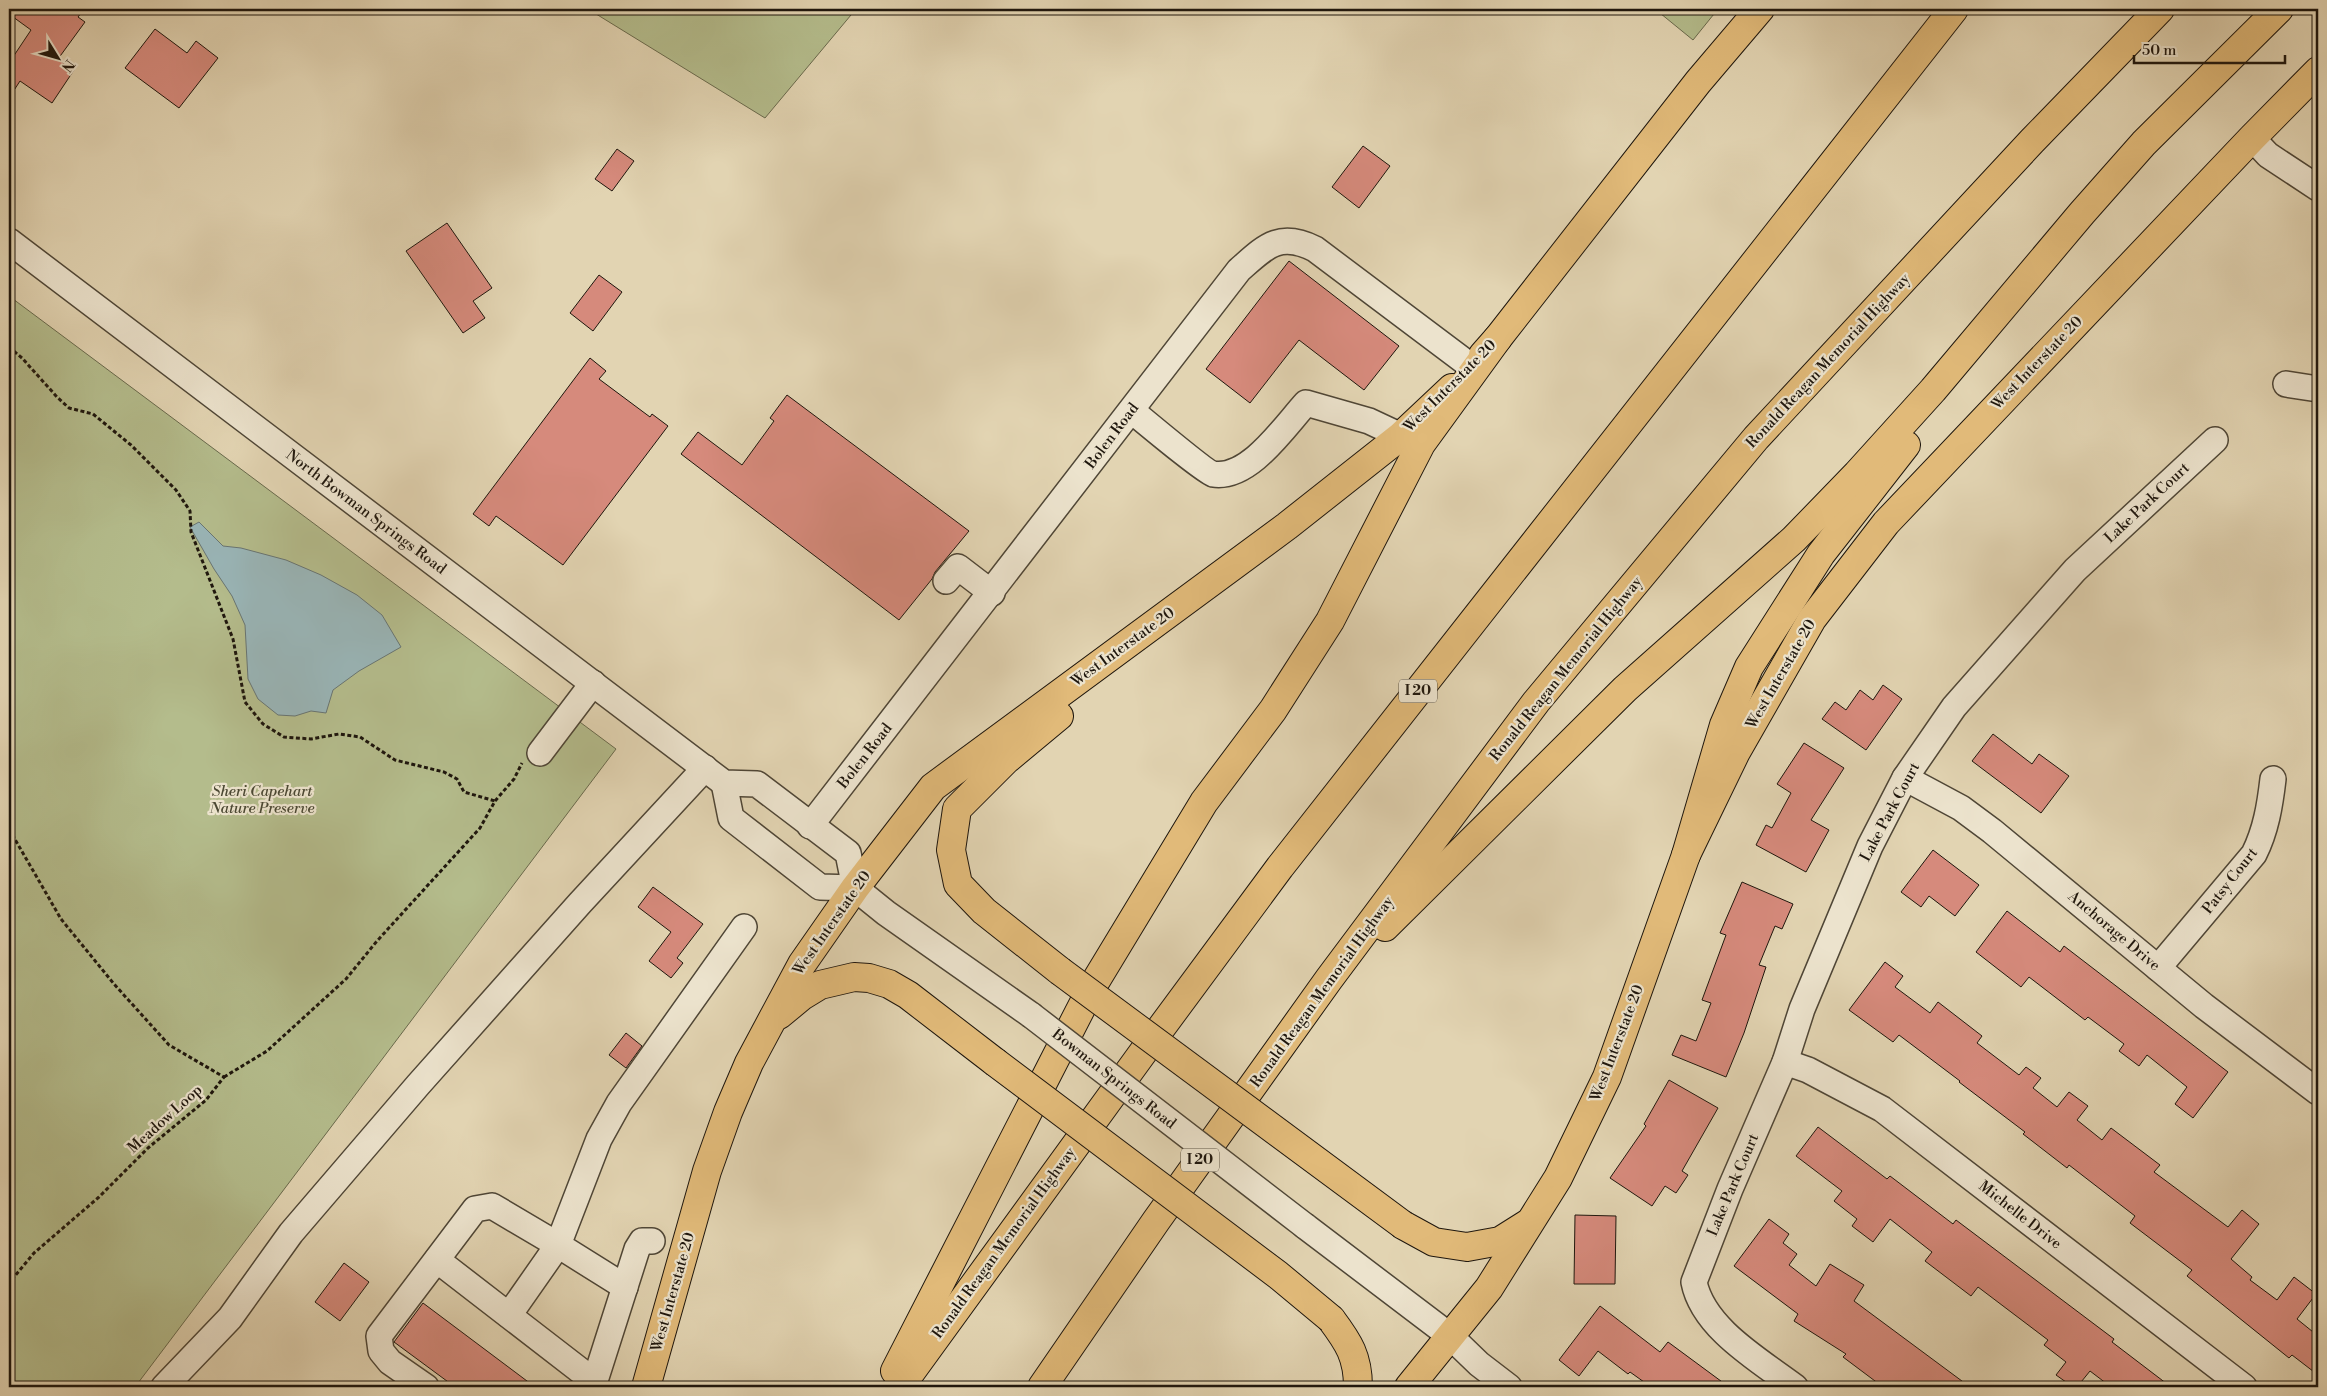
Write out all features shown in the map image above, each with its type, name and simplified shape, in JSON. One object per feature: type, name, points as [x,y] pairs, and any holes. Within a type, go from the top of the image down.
[{"type":"main road","name":"West Interstate 20","points":[[646,1387],[707,1171],[728,1112],[749,1063],[802,964],[856,888],[933,787],[1288,526],[1401,436],[1435,406],[1498,338],[1698,82],[1760,9]]},
{"type":"main road","name":"Ronald Reagan Memorial Highway","points":[[900,1387],[1280,867],[1954,9]]},
{"type":"main road","name":"Ronald Reagan Memorial Highway","points":[[1042,1387],[1156,1221],[1330,980],[1536,702],[1756,438],[2032,141],[2160,9]]},
{"type":"main road","points":[[1330,980],[1452,862],[1625,689],[1794,539],[1858,474],[2144,143],[2279,9]]},
{"type":"main road","name":"West Interstate 20","points":[[1409,1387],[1489,1288],[1558,1178],[1607,1077],[1686,855],[1736,752],[1812,619],[1886,523],[2318,71]]},
{"type":"main road","points":[[1686,855],[1724,725],[1749,666],[1822,554],[1912,437],[1998,312]]},
{"type":"main road","points":[[887,1387],[1048,1071],[1102,970],[1204,802],[1273,710],[1330,621],[1421,444],[1498,338]]},
{"type":"main road","points":[[1113,655],[1067,709],[1006,760],[957,809],[951,850],[958,884],[984,911],[1060,971],[1403,1226],[1434,1242],[1467,1247],[1500,1242],[1531,1222]]},
{"type":"main road","points":[[770,1022],[802,996],[820,985],[854,977],[869,978],[889,984],[908,995],[1278,1275],[1331,1320],[1349,1342],[1358,1368],[1358,1387]]},
{"type":"street","points":[[2252,138],[2268,155],[2318,188]]},
{"type":"street","name":"Bolen Road","points":[[810,826],[992,593],[1239,270],[1268,245],[1288,240],[1299,241],[1315,249],[1472,367]]},
{"type":"street","name":"North Bowman Springs Road","points":[[9,241],[714,776]]},
{"type":"street","points":[[2286,384],[2318,389]]},
{"type":"street","points":[[1132,411],[1211,474],[1233,473],[1256,458],[1306,403],[1369,421],[1401,436]]},
{"type":"street","name":"Lake Park Court","points":[[1795,1387],[1716,1326],[1704,1311],[1694,1282],[1730,1190],[1785,1062],[1802,1009],[1870,846],[1905,778],[1954,707],[2075,570],[2215,440]]},
{"type":"street","points":[[946,581],[958,566],[992,593]]},
{"type":"street","points":[[533,755],[593,683]]},
{"type":"street","points":[[714,776],[757,784],[848,853],[856,888],[820,887],[731,818],[714,776]]},
{"type":"street","points":[[164,1387],[230,1318],[291,1233],[418,1085],[714,776]]},
{"type":"street","name":"Anchorage Drive","points":[[1905,778],[1961,808],[1992,830],[2204,1006],[2318,1092]]},
{"type":"street","name":"Patsy Court","points":[[2158,968],[2254,854],[2261,840],[2268,814],[2273,779]]},
{"type":"street","name":"Bowman Springs Road","points":[[856,888],[886,913],[1031,1015],[1450,1336],[1479,1364],[1509,1387]]},
{"type":"street","points":[[509,1315],[558,1245],[598,1139],[619,1103],[744,927]]},
{"type":"street","name":"Michelle Drive","points":[[1785,1062],[1808,1070],[1882,1109],[2244,1387]]},
{"type":"street","points":[[426,1387],[390,1362],[381,1351],[379,1336],[475,1209],[492,1206],[625,1287]]},
{"type":"street","points":[[437,1260],[594,1384],[612,1358],[625,1287],[640,1244],[645,1240],[652,1241]]},
{"type":"path","points":[[9,347],[22,358],[56,397],[69,408],[93,414],[131,444],[176,490],[190,511],[194,541],[233,640],[245,702],[263,724],[284,737],[311,739],[339,734],[360,736],[395,760],[444,772],[458,779],[464,792],[494,801]]},
{"type":"path","points":[[224,1077],[267,1051],[346,979],[377,941],[475,833],[494,801],[533,755]]},
{"type":"path","name":"Meadow Loop","points":[[9,829],[61,920],[114,984],[170,1045],[224,1077],[206,1100],[148,1148],[99,1197],[34,1253],[9,1283]]},
{"type":"green space","points":[[588,9],[856,9],[765,118]]},
{"type":"green space","points":[[1655,9],[1718,9],[1693,40]]},
{"type":"green space","name":"Sheri Capehart Nature Preserve","points":[[9,296],[616,749],[135,1387],[9,1387]]},
{"type":"water","points":[[199,522],[223,546],[241,548],[286,560],[321,575],[357,595],[382,615],[401,647],[359,671],[333,690],[326,713],[311,711],[295,716],[278,715],[258,699],[248,679],[245,625],[232,596],[190,527]]},
{"type":"building","points":[[9,9],[84,9],[78,17],[85,22],[58,59],[74,70],[52,103],[20,81],[9,98],[9,63],[31,30],[9,14]]},
{"type":"building","points":[[155,29],[187,53],[196,41],[218,58],[179,108],[125,68]]},
{"type":"building","points":[[1363,146],[1390,166],[1359,208],[1332,187]]},
{"type":"building","points":[[617,149],[634,161],[612,191],[595,179]]},
{"type":"building","points":[[447,223],[492,288],[473,301],[485,318],[463,333],[406,251]]},
{"type":"building","points":[[1289,261],[1399,346],[1364,390],[1299,340],[1250,403],[1206,369]]},
{"type":"building","points":[[599,275],[622,292],[593,331],[570,313]]},
{"type":"building","points":[[590,358],[606,371],[599,379],[650,417],[652,414],[668,426],[563,565],[496,516],[489,526],[473,514]]},
{"type":"building","points":[[787,395],[969,531],[899,620],[681,454],[698,432],[742,465],[774,421],[770,418]]},
{"type":"building","points":[[1883,685],[1902,699],[1866,750],[1822,719],[1835,702],[1846,710],[1860,690],[1873,700]]},
{"type":"building","points":[[1993,734],[2032,764],[2039,754],[2069,776],[2041,813],[1972,761]]},
{"type":"building","points":[[1804,743],[1844,768],[1811,820],[1829,830],[1806,872],[1756,845],[1766,825],[1772,828],[1791,793],[1777,784]]},
{"type":"building","points":[[1933,850],[1979,885],[1955,916],[1929,896],[1921,907],[1901,892]]},
{"type":"building","points":[[1742,882],[1793,904],[1782,929],[1775,926],[1759,965],[1766,967],[1744,1033],[1726,1077],[1672,1055],[1681,1035],[1696,1041],[1711,1003],[1702,1000],[1726,935],[1720,933]]},
{"type":"building","points":[[653,887],[703,924],[677,958],[683,963],[671,978],[649,961],[671,932],[638,907]]},
{"type":"building","points":[[2007,911],[2060,952],[2064,946],[2228,1072],[2193,1118],[2175,1104],[2187,1087],[2147,1055],[2139,1066],[2119,1051],[2124,1044],[2088,1017],[2085,1020],[2029,977],[2021,987],[1976,952]]},
{"type":"building","points":[[1885,962],[1903,976],[1895,987],[1930,1013],[1938,1002],[1982,1036],[1977,1043],[2019,1075],[2026,1067],[2041,1078],[2033,1088],[2057,1107],[2069,1092],[2088,1106],[2077,1120],[2102,1140],[2111,1128],[2160,1165],[2154,1172],[2228,1227],[2242,1210],[2259,1224],[2231,1259],[2252,1277],[2250,1280],[2277,1300],[2294,1277],[2316,1294],[2297,1319],[2318,1336],[2318,1375],[2292,1355],[2289,1358],[2187,1276],[2192,1270],[2130,1223],[2135,1216],[2069,1165],[2067,1168],[2023,1134],[2025,1132],[1899,1035],[1893,1042],[1849,1010]]},
{"type":"building","points":[[626,1033],[642,1046],[626,1068],[609,1055]]},
{"type":"building","points":[[1669,1080],[1718,1108],[1682,1171],[1688,1175],[1676,1193],[1665,1186],[1652,1206],[1610,1178],[1646,1126],[1644,1124]]},
{"type":"building","points":[[1818,1127],[1887,1179],[1890,1176],[1953,1224],[1956,1220],[2114,1339],[2112,1342],[2171,1387],[2111,1387],[2090,1371],[2077,1387],[2073,1387],[2056,1375],[2066,1362],[2044,1345],[2048,1340],[1978,1287],[1971,1296],[1925,1261],[1932,1252],[1890,1219],[1873,1242],[1852,1226],[1857,1219],[1834,1201],[1842,1191],[1796,1156]]},
{"type":"building","points":[[1575,1215],[1616,1216],[1615,1284],[1574,1284]]},
{"type":"building","points":[[1769,1219],[1789,1234],[1783,1243],[1797,1254],[1789,1265],[1816,1286],[1830,1264],[1864,1285],[1854,1301],[1970,1387],[1883,1387],[1843,1357],[1846,1354],[1794,1321],[1798,1314],[1734,1266]]},
{"type":"building","points":[[344,1263],[369,1282],[340,1321],[315,1302]]},
{"type":"building","points":[[423,1303],[535,1387],[455,1387],[394,1342]]},
{"type":"building","points":[[1600,1306],[1660,1352],[1668,1342],[1729,1387],[1651,1387],[1630,1372],[1628,1374],[1598,1351],[1579,1376],[1559,1360]]}]
